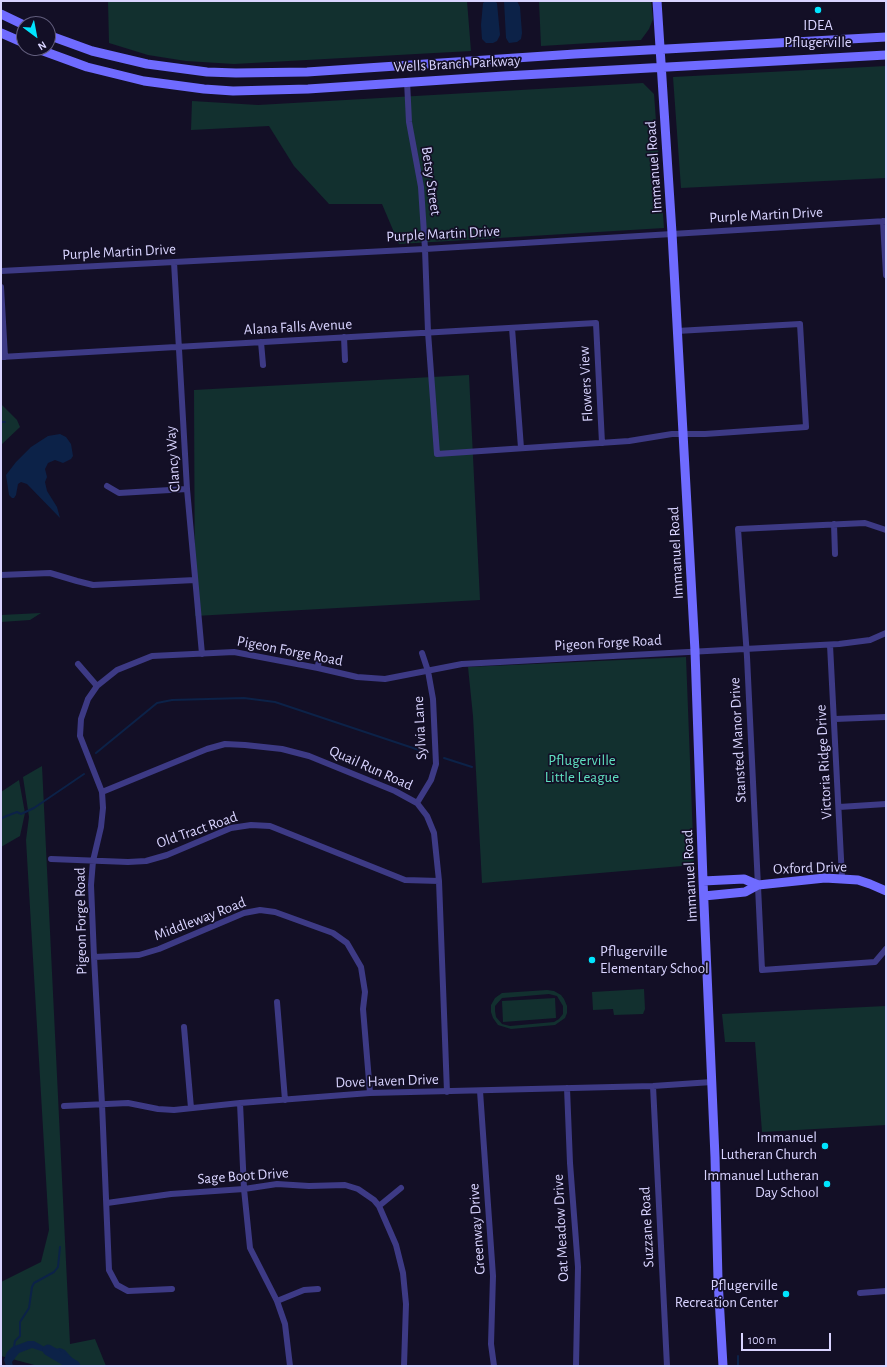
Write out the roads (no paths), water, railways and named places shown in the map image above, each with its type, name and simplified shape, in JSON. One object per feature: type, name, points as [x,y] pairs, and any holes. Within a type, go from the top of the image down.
[{"type":"street","name":"Immanuel Road","points":[[657,1],[672,233],[695,651],[712,1082],[718,1280],[723,1366]]},
{"type":"street","points":[[1,14],[16,21]]},
{"type":"street","points":[[1,33],[16,40]]},
{"type":"street","name":"Wells Branch Parkway","points":[[56,38],[92,51],[147,64],[207,72],[236,73],[307,72],[660,49],[886,37]]},
{"type":"street","name":"Wells Branch Parkway","points":[[56,56],[88,67],[144,81],[204,89],[232,90],[308,89],[407,81],[886,55]]},
{"type":"street","name":"Betsy Street","points":[[407,81],[409,122],[421,187],[428,332],[437,454],[521,448]]},
{"type":"street","points":[[885,221],[886,274]]},
{"type":"street","name":"Purple Martin Drive","points":[[1,271],[425,249],[885,221]]},
{"type":"street","name":"Clancy Way","points":[[174,262],[187,489],[202,654]]},
{"type":"street","points":[[1,287],[3,357]]},
{"type":"street","name":"Alana Falls Avenue","points":[[3,357],[596,323]]},
{"type":"street","name":"Flowers View","points":[[596,323],[602,443]]},
{"type":"street","points":[[512,328],[521,448],[629,441],[672,434],[705,434],[806,427],[800,324],[677,331]]},
{"type":"street","points":[[344,337],[345,360]]},
{"type":"street","points":[[261,342],[263,365]]},
{"type":"street","points":[[107,486],[119,493],[187,489]]},
{"type":"street","name":"Stansted Manor Drive","points":[[886,530],[865,523],[738,529],[746,648],[762,970],[875,962],[886,949]]},
{"type":"street","points":[[834,524],[835,554]]},
{"type":"street","points":[[1,575],[50,573],[77,582],[93,585],[195,580]]},
{"type":"street","name":"Pigeon Forge Road","points":[[172,1289],[128,1291],[117,1285],[109,1270],[91,885],[93,861],[101,827],[103,808],[102,792],[80,736],[81,719],[88,699],[98,686],[117,670],[152,656],[234,652],[358,677],[385,679],[462,664],[746,648],[830,645],[870,640],[886,633]]},
{"type":"street","name":"Victoria Ridge Drive","points":[[830,645],[842,878]]},
{"type":"street","name":"Sylvia Lane","points":[[417,803],[432,780],[436,764],[433,699],[428,671],[422,653]]},
{"type":"street","points":[[318,668],[319,656]]},
{"type":"street","points":[[78,664],[98,686]]},
{"type":"street","points":[[835,719],[886,717]]},
{"type":"street","name":"Quail Run Road","points":[[102,792],[207,749],[225,744],[282,749],[309,756],[395,791],[417,803],[427,816],[434,833],[439,881],[447,1092]]},
{"type":"street","points":[[839,807],[886,804]]},
{"type":"street","name":"Old Tract Road","points":[[51,859],[128,862],[146,861],[167,855],[231,828],[251,825],[270,826],[406,880],[439,881]]},
{"type":"street","name":"Oxford Drive","points":[[758,885],[825,878],[842,878],[858,880],[886,891]]},
{"type":"street","points":[[703,881],[744,879],[758,885]]},
{"type":"street","points":[[704,896],[745,892],[758,885]]},
{"type":"street","name":"Middleway Road","points":[[94,957],[139,955],[159,949],[244,913],[260,910],[274,912],[333,933],[347,943],[361,967],[365,992],[363,1009],[370,1093]]},
{"type":"street","points":[[277,1002],[285,1100]]},
{"type":"street","points":[[184,1027],[191,1108]]},
{"type":"street","name":"Dove Haven Drive","points":[[64,1106],[128,1103],[158,1109],[191,1108],[370,1093],[653,1086],[712,1082]]},
{"type":"street","name":"Suzzane Road","points":[[653,1086],[667,1366]]},
{"type":"street","name":"Oat Meadow Drive","points":[[568,1088],[570,1163],[578,1267],[576,1366]]},
{"type":"street","name":"Greenway Drive","points":[[480,1091],[493,1276],[491,1344],[494,1366]]},
{"type":"street","points":[[240,1103],[244,1189],[250,1248],[277,1301],[285,1324],[290,1366]]},
{"type":"street","name":"Sage Boot Drive","points":[[107,1203],[171,1194],[244,1189],[277,1184],[309,1186],[345,1185],[358,1189],[374,1200],[379,1206],[396,1245],[403,1273],[406,1304],[404,1366]]},
{"type":"street","points":[[379,1206],[401,1188]]},
{"type":"street","points":[[277,1301],[304,1290],[318,1289]]},
{"type":"street","points":[[860,1293],[886,1291]]},
{"type":"water","points":[[486,1],[494,1],[497,3],[500,35],[497,41],[493,43],[486,43],[482,39],[481,25],[483,3]]},
{"type":"water","points":[[504,1],[517,1],[520,7],[522,33],[521,39],[517,42],[509,43],[506,38]]},
{"type":"water","points":[[60,434],[66,437],[71,444],[73,456],[71,459],[63,463],[55,460],[48,463],[45,469],[47,477],[45,482],[47,491],[57,507],[60,518],[27,484],[21,482],[18,484],[16,495],[12,498],[9,495],[6,475],[31,447],[48,436]]},
{"type":"water","points":[[28,1341],[34,1341],[50,1350],[60,1348],[65,1350],[79,1366],[69,1366],[65,1359],[32,1348],[19,1353],[12,1362],[13,1366],[6,1366],[4,1360],[7,1352],[12,1347]]},
{"type":"waterway","points":[[96,753],[157,703],[172,700],[244,698],[275,702],[428,753]]},
{"type":"waterway","points":[[444,758],[472,767]]},
{"type":"waterway","points":[[1,819],[17,812],[21,814],[34,808],[84,774]]},
{"type":"waterway","points":[[14,1347],[15,1341],[20,1336],[20,1322],[29,1308],[32,1287],[34,1283],[54,1272],[58,1267],[60,1247]]},
{"type":"waterway","points":[[48,1350],[75,1366]]},
{"type":"waterway","points":[[738,1356],[738,1366]]},
{"type":"place","name":"IDEA Pflugerville","points":[[818,10]]},
{"type":"place","name":"Pflugerville Elementary School","points":[[592,960]]},
{"type":"place","name":"Immanuel Lutheran Church","points":[[825,1146]]},
{"type":"place","name":"Immanuel Lutheran Day School","points":[[827,1184]]},
{"type":"place","name":"Pflugerville Recreation Center","points":[[786,1294]]},
{"type":"park label","name":"Pflugerville Little League","points":[[582,768]]}]
